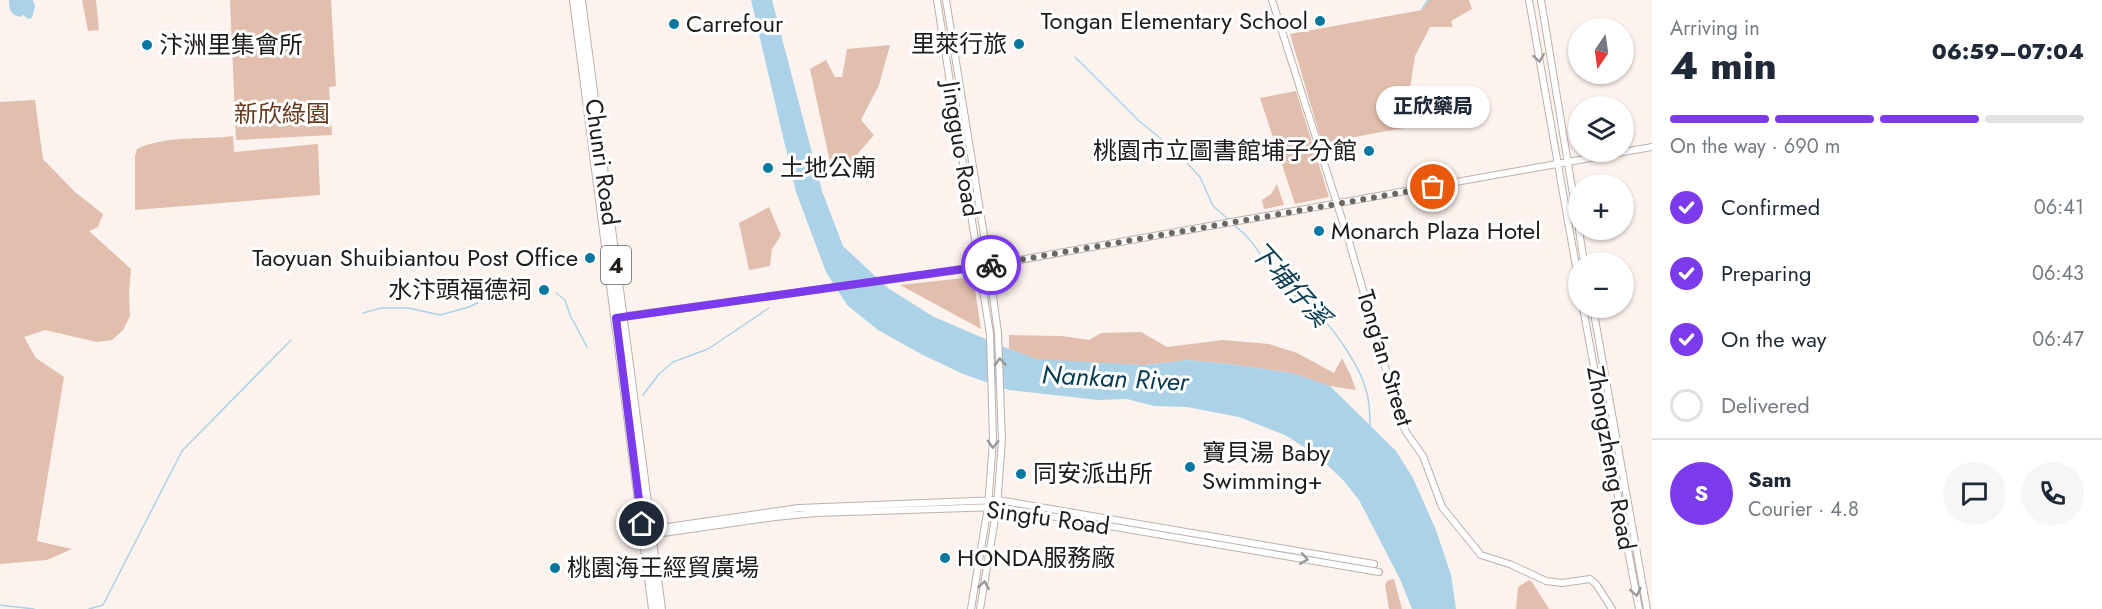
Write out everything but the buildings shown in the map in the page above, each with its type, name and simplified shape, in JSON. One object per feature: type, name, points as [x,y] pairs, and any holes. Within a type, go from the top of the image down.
[{"type":"main road","name":"Chunri Road","points":[[574,0],[620,317]]},
{"type":"main road","name":"Chunri Road","points":[[581,0],[647,533],[653,609]]},
{"type":"main road","name":"Chunri Road","points":[[647,533],[661,609]]},
{"type":"street","name":"Jingguo Road","points":[[937,0],[990,334],[994,422],[989,503]]},
{"type":"street","name":"Jingguo Road","points":[[946,0],[998,333],[1002,423],[997,503]]},
{"type":"street","name":"Tong'an Street","points":[[1272,0],[1338,205],[1399,415],[1406,432],[1423,456],[1442,507],[1481,555],[1512,565],[1546,581],[1562,583],[1590,579],[1596,584],[1612,609]]},
{"type":"street","points":[[1529,0],[1573,252]]},
{"type":"street","points":[[1541,0],[1570,174]]},
{"type":"street","points":[[1634,150],[1652,147]]},
{"type":"street","points":[[620,317],[989,266],[1568,162]]},
{"type":"street","name":"Zhongzheng Road","points":[[1585,318],[1639,609]]},
{"type":"street","name":"Zhongzheng Road","points":[[1595,318],[1647,609]]},
{"type":"street","points":[[971,609],[989,503]]},
{"type":"street","points":[[980,609],[997,503]]},
{"type":"street","name":"Singfu Road","points":[[647,533],[799,508],[997,503],[1374,564]]},
{"type":"street","name":"Singfu Road","points":[[997,503],[1379,572]]},
{"type":"green space","points":[[82,0],[96,0],[99,30],[88,31]]},
{"type":"green space","name":"新欣綠園","points":[[230,0],[331,0],[336,86],[329,87],[332,135],[236,140]]},
{"type":"green space","points":[[1429,0],[1469,0],[1472,9],[1451,21],[1453,27],[1430,27],[1415,56],[1408,101],[1419,107],[1409,127],[1322,143],[1290,34],[1422,10]]},
{"type":"green space","points":[[890,45],[879,85],[861,120],[874,135],[834,181],[810,69],[826,60],[835,77],[842,77],[847,49]]},
{"type":"green space","points":[[1296,91],[1329,197],[1295,204],[1260,98]]},
{"type":"green space","points":[[35,100],[43,159],[75,192],[103,214],[98,227],[89,231],[131,269],[130,316],[123,330],[112,340],[97,342],[45,330],[24,337],[36,358],[64,377],[37,541],[72,549],[47,560],[0,564],[0,102]]},
{"type":"green space","points":[[233,136],[234,152],[318,144],[320,195],[135,210],[137,149],[172,140]]},
{"type":"green space","points":[[1277,184],[1284,205],[1264,209],[1262,200],[1271,194]]},
{"type":"green space","points":[[769,207],[781,235],[772,249],[770,266],[749,270],[739,223]]},
{"type":"green space","points":[[973,277],[981,329],[900,285]]},
{"type":"green space","points":[[1141,332],[1167,347],[1223,340],[1269,344],[1297,353],[1334,373],[1342,358],[1356,390],[1330,386],[1292,373],[1230,364],[1188,360],[1144,365],[1050,361],[1036,359],[1009,349],[1009,335],[1062,336],[1089,340],[1101,333]]},
{"type":"green space","points":[[1394,579],[1402,609],[1389,609],[1385,585],[1387,581]]},
{"type":"green space","points":[[1529,580],[1549,609],[1516,609],[1518,587]]},
{"type":"water","points":[[9,0],[33,0],[35,6],[32,18],[14,15],[10,9]]},
{"type":"water","name":"Nankan River","points":[[751,0],[772,0],[822,191],[843,246],[888,288],[934,317],[1036,359],[1144,365],[1188,360],[1292,373],[1330,386],[1396,451],[1413,478],[1436,530],[1451,575],[1456,609],[1412,609],[1400,579],[1359,500],[1344,481],[1318,456],[1285,435],[1239,417],[1187,407],[1154,406],[1127,399],[1098,400],[1009,390],[963,374],[921,354],[878,330],[847,305],[826,272],[796,192]]},
{"type":"waterway","points":[[1422,9],[1428,0]]},
{"type":"waterway","name":"下埔仔溪","points":[[1075,57],[1139,121],[1173,148],[1200,177],[1213,206],[1229,220]]},
{"type":"waterway","name":"下埔仔溪","points":[[1232,223],[1249,239],[1282,284],[1320,316],[1340,341],[1363,381],[1369,404],[1370,426]]},
{"type":"waterway","points":[[363,313],[381,308],[408,308],[440,315],[469,307],[508,291],[533,290]]},
{"type":"waterway","points":[[556,293],[565,300],[570,315],[587,347]]},
{"type":"waterway","points":[[643,395],[659,374],[673,362],[708,349],[769,308]]},
{"type":"waterway","points":[[89,609],[103,605],[182,451],[291,340]]},
{"type":"waterway","points":[[0,605],[34,609]]},
{"type":"way so far","points":[[991,265],[1433,187]]},
{"type":"place","name":"Tongan Elementary School","points":[[1320,21]]},
{"type":"place","name":"Carrefour","points":[[674,24]]},
{"type":"place","name":"里萊行旅","points":[[1019,44]]},
{"type":"place","name":"汴洲里集會所","points":[[147,45]]},
{"type":"place","name":"桃園市立圖書館埔子分館","points":[[1369,151]]},
{"type":"place","name":"土地公廟","points":[[768,168]]},
{"type":"place","name":"正欣藥局","points":[[1433,187]]},
{"type":"place","name":"Monarch Plaza Hotel","points":[[1319,231]]},
{"type":"place","name":"Taoyuan Shuibiantou Post Office","points":[[590,258]]},
{"type":"place","name":"水汴頭福德祠","points":[[544,290]]},
{"type":"place","name":"寶貝湯 Baby Swimming+","points":[[1190,467]]},
{"type":"place","name":"同安派出所","points":[[1021,474]]},
{"type":"place","name":"HONDA服務廠","points":[[945,558]]},
{"type":"place","name":"桃園海王經貿廣場","points":[[555,568]]},
{"type":"route","points":[[642,524],[616,318],[991,265]]}]
